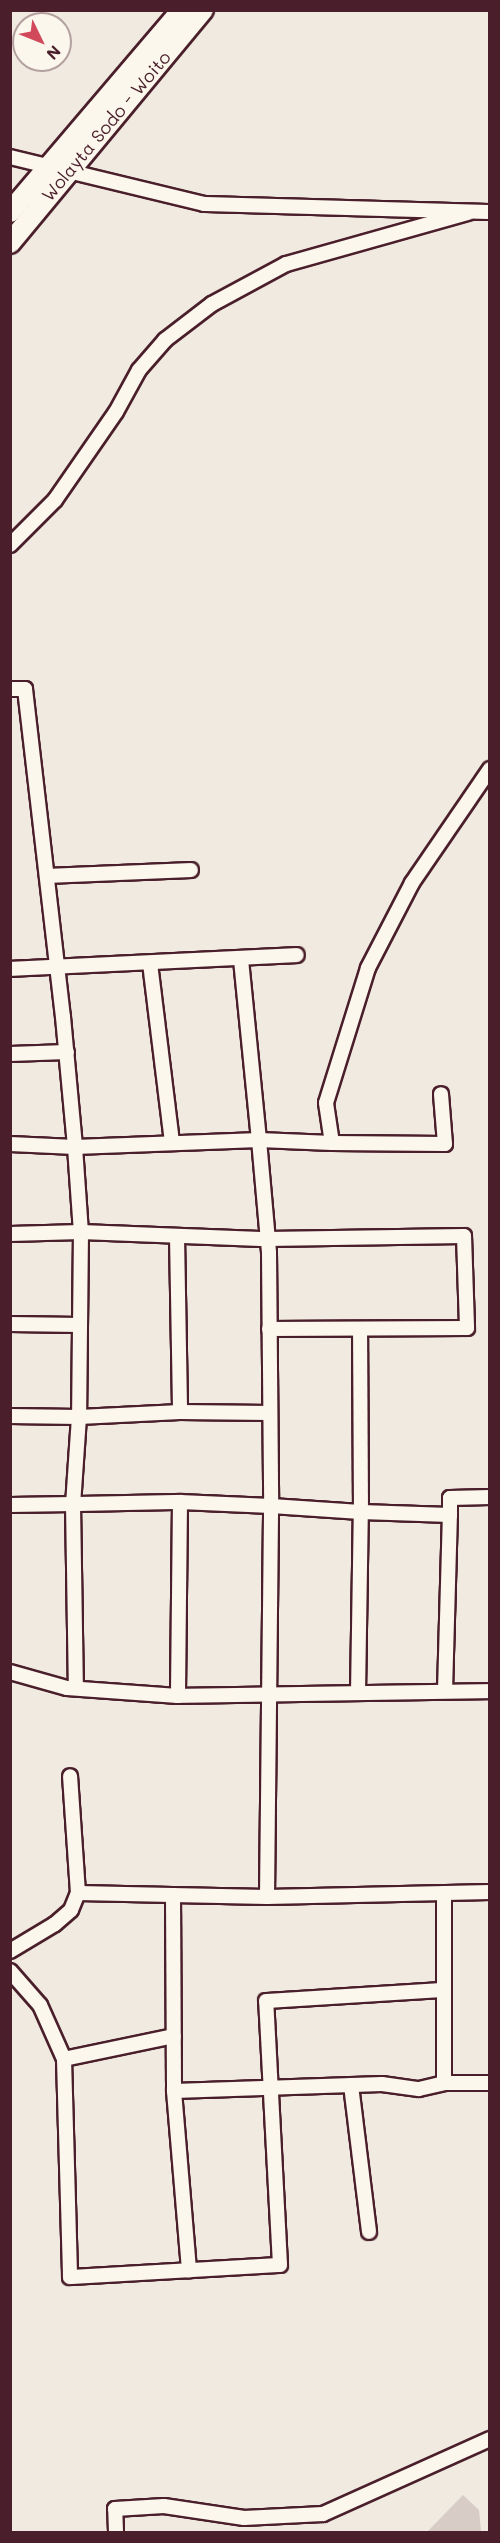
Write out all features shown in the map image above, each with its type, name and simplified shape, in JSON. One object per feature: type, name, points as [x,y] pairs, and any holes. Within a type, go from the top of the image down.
[{"type":"highway","name":"Wolayta Sodo - Woito","points":[[10,212],[182,10]]},
{"type":"highway","name":"Wolayta Sodo - Woito","points":[[10,243],[202,10]]},
{"type":"street","points":[[10,157],[69,169],[204,204],[489,212]]},
{"type":"street","points":[[10,545],[55,500],[116,412],[139,370],[165,340],[212,304],[286,264],[468,213]]},
{"type":"street","points":[[10,689],[25,688],[67,1052],[81,1232],[79,1418],[73,1504],[76,1687]]},
{"type":"street","points":[[332,1143],[326,1103],[368,968],[412,883],[489,769]]},
{"type":"street","points":[[47,876],[191,870]]},
{"type":"street","points":[[10,969],[297,956]]},
{"type":"street","points":[[241,958],[267,1239],[272,1506],[267,1897]]},
{"type":"street","points":[[150,963],[172,1143]]},
{"type":"street","points":[[10,1054],[67,1052]]},
{"type":"street","points":[[10,1144],[75,1147],[259,1140],[445,1144],[441,1094]]},
{"type":"street","points":[[10,1234],[81,1232],[267,1239],[464,1236],[466,1328],[269,1329]]},
{"type":"street","points":[[177,1236],[180,1412]]},
{"type":"street","points":[[10,1324],[80,1325]]},
{"type":"street","points":[[358,1693],[361,1512],[360,1329]]},
{"type":"street","points":[[10,1416],[79,1418],[180,1412],[270,1413]]},
{"type":"street","points":[[446,1691],[450,1498],[489,1497]]},
{"type":"street","points":[[10,1505],[180,1502],[450,1515]]},
{"type":"street","points":[[178,1696],[180,1502]]},
{"type":"street","points":[[10,1672],[76,1687],[178,1696],[489,1690]]},
{"type":"street","points":[[10,1951],[55,1924],[71,1910],[78,1893],[70,1776]]},
{"type":"street","points":[[78,1893],[267,1897],[489,1892]]},
{"type":"street","points":[[444,1893],[444,2083]]},
{"type":"street","points":[[173,1895],[174,2091],[189,2270]]},
{"type":"street","points":[[10,1971],[40,2004],[64,2059],[70,2277],[280,2265],[268,2089],[266,2001],[443,1990]]},
{"type":"street","points":[[64,2059],[174,2036]]},
{"type":"street","points":[[174,2091],[382,2084],[419,2089],[444,2083],[489,2083]]},
{"type":"street","points":[[351,2085],[369,2232]]},
{"type":"street","points":[[116,2532],[115,2510],[164,2506],[244,2518],[323,2514],[489,2439]]},
{"type":"shaded area","points":[[463,2495],[479,2510],[481,2532],[427,2532]]}]
